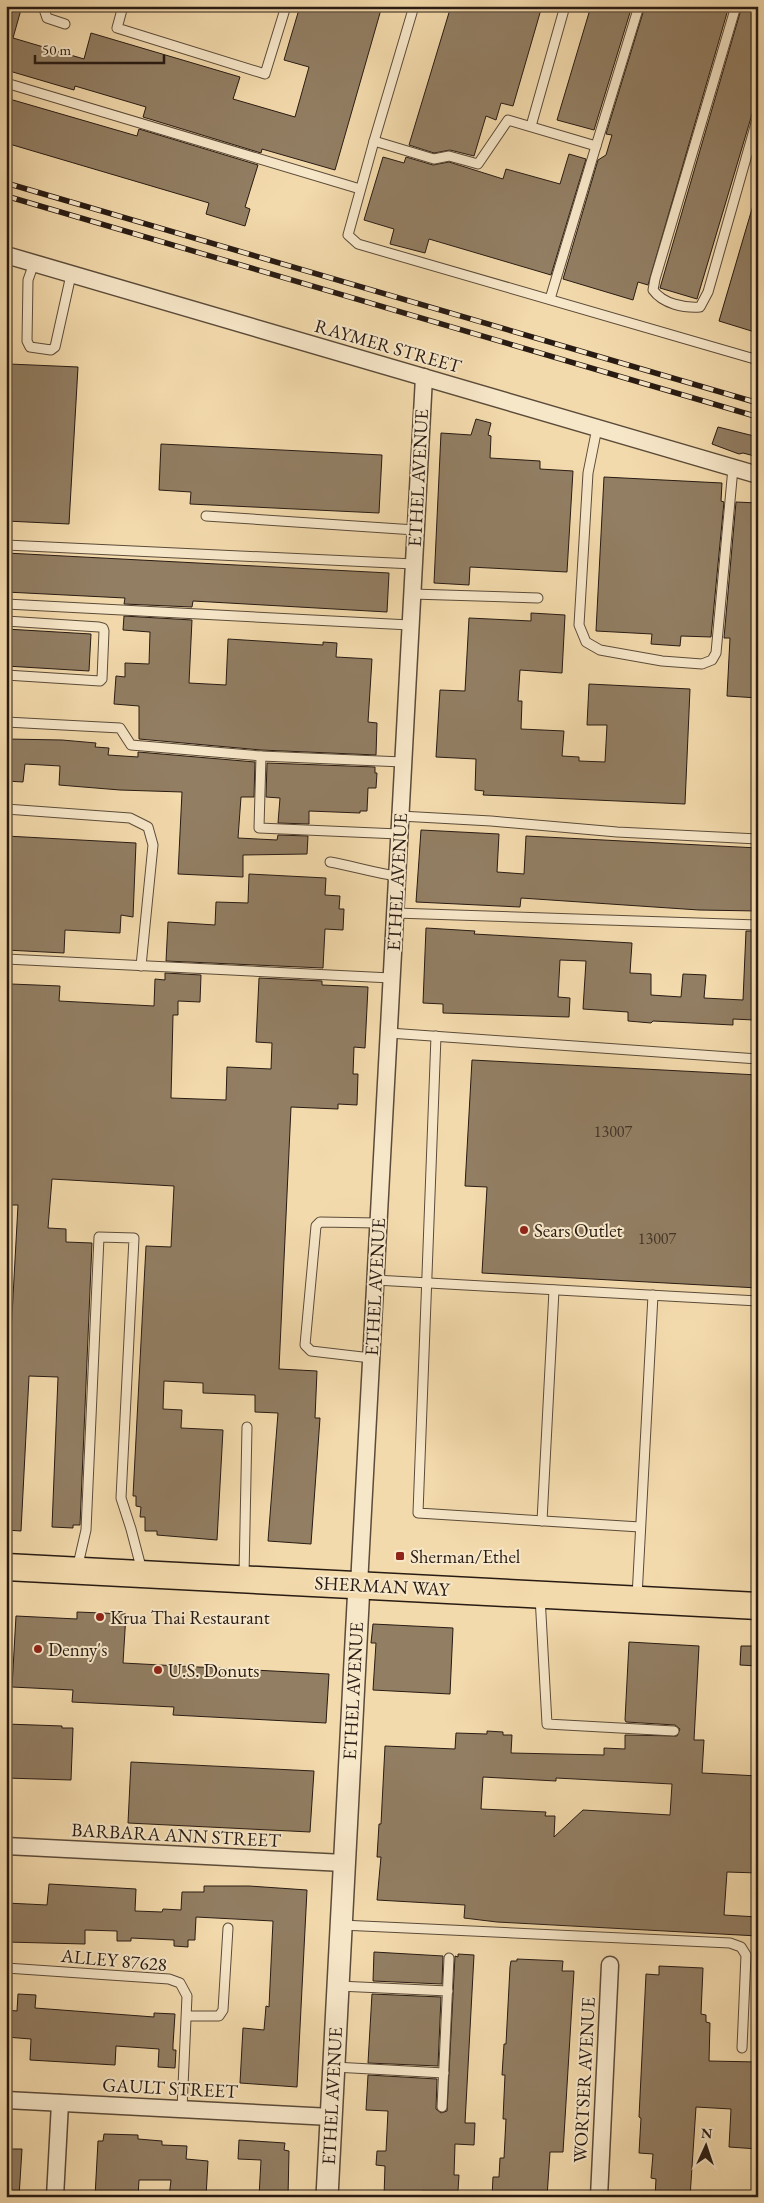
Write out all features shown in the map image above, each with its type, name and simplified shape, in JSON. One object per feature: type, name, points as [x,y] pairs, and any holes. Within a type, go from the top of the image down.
[{"type":"main road","name":"SHERMAN WAY","points":[[6,1567],[758,1606]]},
{"type":"street","name":"RAYMER STREET","points":[[6,255],[758,476]]},
{"type":"street","name":"ETHEL AVENUE","points":[[327,2197],[424,377]]},
{"type":"street","name":"BARBARA ANN STREET","points":[[6,1846],[344,1864]]},
{"type":"street","name":"WORTSER AVENUE","points":[[599,2197],[610,1965]]},
{"type":"street","name":"GAULT STREET","points":[[6,2100],[331,2117]]},
{"type":"street","points":[[55,2197],[60,2103]]},
{"type":"lane","points":[[43,6],[46,18],[65,24]]},
{"type":"lane","points":[[123,6],[117,28],[266,74],[286,6]]},
{"type":"lane","points":[[414,6],[348,235],[358,244],[758,360]]},
{"type":"lane","points":[[531,126],[565,6]]},
{"type":"lane","points":[[550,299],[639,6]]},
{"type":"lane","points":[[736,6],[655,279],[654,290],[659,298],[688,308],[700,308],[708,292],[758,116]]},
{"type":"lane","points":[[6,83],[360,190]]},
{"type":"lane","points":[[374,141],[434,159],[449,156],[478,164],[508,120],[596,146]]},
{"type":"lane","points":[[34,263],[28,280],[27,342],[30,347],[52,350],[55,347],[71,274]]},
{"type":"lane","points":[[597,428],[588,473],[579,625],[586,642],[600,650],[662,661],[702,664],[712,660],[716,653],[733,468]]},
{"type":"lane","points":[[206,516],[415,530]]},
{"type":"lane","points":[[6,545],[414,564]]},
{"type":"lane","points":[[412,594],[538,598]]},
{"type":"lane","points":[[6,604],[410,625]]},
{"type":"lane","points":[[6,621],[99,627],[103,628],[104,631],[102,679],[100,681],[6,675]]},
{"type":"lane","points":[[6,722],[120,728],[131,745],[261,756],[403,762]]},
{"type":"lane","points":[[261,756],[258,828],[399,834]]},
{"type":"lane","points":[[6,808],[130,818],[148,827],[153,845],[141,966]]},
{"type":"lane","points":[[400,816],[617,832],[758,838]]},
{"type":"lane","points":[[330,862],[360,866],[374,873],[397,876]]},
{"type":"lane","points":[[395,913],[758,925]]},
{"type":"lane","points":[[6,959],[392,978]]},
{"type":"lane","points":[[389,1032],[758,1059]]},
{"type":"lane","points":[[436,1036],[418,1513],[640,1528]]},
{"type":"lane","points":[[371,1358],[311,1350],[305,1345],[316,1226],[320,1222],[378,1224]]},
{"type":"lane","points":[[77,1570],[86,1530],[99,1237],[134,1238],[121,1498],[142,1574]]},
{"type":"lane","points":[[375,1280],[758,1301]]},
{"type":"lane","points":[[542,1521],[554,1290]]},
{"type":"lane","points":[[637,1600],[653,1295]]},
{"type":"lane","points":[[244,1579],[247,1427]]},
{"type":"lane","points":[[540,1595],[547,1724],[674,1731]]},
{"type":"lane","points":[[341,1925],[730,1943],[742,1947],[746,1955],[742,2048]]},
{"type":"lane","points":[[186,2016],[219,2016],[223,2010],[228,1928]]},
{"type":"lane","points":[[442,2107],[449,1958]]},
{"type":"lane","name":"ALLEY 87628","points":[[6,1968],[169,1978],[180,1983],[187,1996],[182,2109]]},
{"type":"lane","points":[[338,1986],[448,1991]]},
{"type":"lane","points":[[334,2067],[444,2073]]},
{"type":"building","points":[[6,6],[22,6],[13,38],[84,59],[91,33],[240,77],[233,99],[295,117],[309,67],[284,60],[300,6],[382,6],[335,170],[262,149],[261,153],[143,117],[146,107],[75,86],[74,90],[6,70]]},
{"type":"building","points":[[451,6],[542,6],[513,106],[501,103],[496,120],[486,116],[474,156],[450,150],[434,153],[409,145]]},
{"type":"building","points":[[591,6],[632,6],[594,130],[557,120]]},
{"type":"building","points":[[645,6],[729,6],[648,285],[638,282],[633,300],[563,279],[598,160],[606,155],[612,135],[606,134]]},
{"type":"building","points":[[742,6],[758,6],[758,94],[697,299],[660,288]]},
{"type":"building","points":[[6,98],[137,136],[139,129],[258,165],[245,207],[250,209],[245,226],[206,214],[209,203],[6,143]]},
{"type":"building","points":[[569,154],[586,159],[551,275],[429,239],[425,253],[390,244],[394,229],[364,220],[383,157],[404,163],[406,157],[433,165],[449,162],[503,179],[506,169],[560,184]]},
{"type":"building","points":[[754,202],[758,203],[758,333],[719,321]]},
{"type":"building","points":[[9,364],[78,367],[69,524],[6,521],[6,382]]},
{"type":"building","points":[[476,419],[491,423],[488,435],[491,436],[490,458],[540,461],[540,469],[573,471],[567,572],[470,567],[469,585],[434,583],[441,433],[471,435]]},
{"type":"building","points":[[718,427],[758,437],[758,457],[743,453],[739,454],[712,444]]},
{"type":"building","points":[[161,444],[382,455],[379,513],[190,504],[191,492],[159,490]]},
{"type":"building","points":[[604,477],[722,483],[721,501],[724,502],[711,637],[681,636],[680,646],[651,644],[652,634],[596,631]]},
{"type":"building","points":[[736,502],[758,503],[758,698],[727,696],[730,638],[724,638]]},
{"type":"building","points":[[6,553],[389,573],[387,612],[193,601],[192,607],[124,604],[125,598],[6,592]]},
{"type":"building","points":[[531,613],[565,615],[562,673],[520,670],[518,701],[522,701],[521,729],[564,731],[562,756],[579,757],[579,761],[605,762],[607,725],[587,725],[589,684],[690,689],[685,804],[483,795],[484,791],[475,790],[476,759],[436,757],[440,690],[465,691],[469,618],[531,621]]},
{"type":"building","points":[[124,616],[192,620],[189,683],[226,685],[228,639],[323,645],[323,642],[337,643],[336,657],[372,659],[368,722],[377,723],[376,755],[261,750],[139,739],[139,706],[114,704],[116,676],[125,677],[125,663],[149,664],[150,632],[123,630]]},
{"type":"building","points":[[6,629],[91,634],[89,671],[6,666]]},
{"type":"building","points":[[7,739],[96,743],[95,747],[109,748],[108,755],[138,757],[138,752],[255,762],[254,797],[241,797],[238,838],[277,840],[278,835],[308,836],[307,854],[243,855],[243,877],[178,874],[182,792],[120,790],[59,785],[60,766],[25,764],[23,782],[6,781]]},
{"type":"building","points":[[267,763],[375,767],[375,773],[377,773],[376,788],[368,788],[367,811],[360,811],[360,813],[309,811],[309,824],[278,823],[280,798],[266,797]]},
{"type":"building","points":[[421,830],[499,834],[497,872],[524,874],[526,836],[758,848],[758,911],[699,910],[521,898],[520,907],[416,902]]},
{"type":"building","points":[[6,836],[136,843],[133,917],[121,915],[120,933],[65,930],[64,953],[6,950]]},
{"type":"building","points":[[249,874],[326,878],[325,895],[340,896],[339,909],[344,909],[343,930],[325,929],[323,968],[166,961],[168,922],[215,925],[216,902],[248,903]]},
{"type":"building","points":[[426,928],[475,931],[474,934],[632,943],[630,973],[651,974],[651,995],[681,997],[683,974],[706,975],[704,998],[743,1000],[746,931],[758,931],[758,1012],[755,1012],[754,1020],[733,1019],[733,1025],[628,1021],[628,1012],[583,1009],[586,961],[560,960],[558,997],[570,998],[569,1017],[443,1013],[443,1004],[423,1003]]},
{"type":"building","points":[[165,973],[201,975],[200,1002],[178,1001],[178,1015],[173,1015],[171,1098],[226,1100],[227,1067],[271,1069],[272,1043],[256,1042],[259,978],[322,981],[322,985],[368,987],[365,1048],[354,1047],[353,1074],[358,1074],[357,1105],[338,1104],[338,1109],[291,1107],[279,1369],[317,1371],[315,1418],[320,1418],[311,1544],[268,1541],[278,1413],[255,1412],[255,1395],[203,1393],[203,1383],[164,1381],[163,1409],[182,1410],[181,1428],[223,1430],[217,1540],[157,1535],[157,1531],[145,1531],[145,1517],[140,1517],[141,1507],[136,1506],[136,1496],[133,1496],[146,1246],[171,1247],[174,1186],[52,1179],[48,1228],[66,1229],[66,1242],[92,1243],[80,1525],[73,1525],[73,1528],[52,1527],[58,1377],[29,1376],[21,1531],[6,1530],[6,1389],[8,1389],[18,1205],[6,1205],[6,1076],[11,984],[60,986],[59,1001],[154,1006],[155,979],[165,980]]},
{"type":"building","points":[[472,1060],[758,1075],[758,1288],[482,1273],[487,1187],[465,1186]]},
{"type":"building","points":[[77,1612],[126,1614],[123,1663],[329,1674],[326,1723],[173,1715],[174,1707],[72,1702],[73,1690],[12,1687],[16,1616],[77,1619]]},
{"type":"building","points":[[373,1624],[453,1628],[450,1694],[373,1690],[376,1643],[371,1643]]},
{"type":"building","points":[[629,1642],[699,1646],[694,1740],[704,1740],[702,1773],[758,1776],[758,1873],[727,1872],[724,1915],[758,1917],[758,1936],[497,1922],[464,1918],[465,1905],[377,1900],[381,1857],[377,1857],[379,1824],[381,1824],[385,1746],[455,1749],[456,1733],[487,1734],[487,1731],[503,1732],[503,1735],[512,1735],[511,1753],[604,1755],[604,1748],[625,1749],[625,1735],[677,1736],[680,1729],[675,1725],[626,1722]],"holes":[[[483,1777],[556,1781],[556,1778],[672,1784],[670,1815],[583,1810],[554,1837],[555,1816],[545,1816],[546,1812],[481,1809]]]},
{"type":"building","points":[[741,1646],[758,1646],[758,1666],[740,1665]]},
{"type":"building","points":[[6,1724],[73,1728],[71,1780],[6,1778]]},
{"type":"building","points":[[131,1762],[314,1771],[310,1832],[128,1823]]},
{"type":"building","points":[[49,1884],[136,1889],[135,1911],[162,1912],[163,1909],[181,1910],[182,1892],[204,1892],[204,1886],[249,1886],[307,1890],[297,2087],[240,2083],[243,2028],[264,2030],[266,2006],[269,2007],[273,1921],[196,1917],[195,1940],[188,1940],[188,1947],[174,1946],[174,1940],[131,1938],[131,1941],[117,1941],[117,1931],[85,1930],[85,1944],[6,1942],[6,1903],[47,1905]]},
{"type":"building","points":[[374,1952],[443,1956],[442,1984],[373,1981]]},
{"type":"building","points":[[458,1954],[474,1955],[465,2123],[475,2123],[474,2145],[455,2144],[454,2175],[459,2175],[458,2191],[422,2191],[421,2197],[384,2197],[385,2166],[376,2165],[377,2151],[386,2151],[388,2111],[366,2110],[368,2075],[437,2079],[436,2109],[441,2113],[447,2111],[455,1956],[458,1957]]},
{"type":"building","points":[[517,1959],[563,1961],[562,1971],[574,1971],[563,2152],[550,2152],[547,2197],[492,2197],[493,2177],[499,2177],[500,2158],[504,2158],[506,2119],[503,2119],[505,2075],[502,2075],[504,2044],[506,2044],[510,1967],[511,1961],[517,1961]]},
{"type":"building","points":[[659,1966],[703,1968],[701,2014],[706,2015],[706,2022],[710,2023],[709,2061],[758,2062],[758,2149],[729,2147],[731,2109],[696,2107],[690,2197],[655,2197],[656,2179],[651,2178],[653,2154],[639,2153],[646,1974],[659,1975]]},
{"type":"building","points":[[18,1994],[36,1995],[35,2008],[154,2017],[154,2013],[175,2014],[173,2050],[176,2050],[175,2068],[158,2067],[159,2049],[116,2046],[115,2065],[30,2060],[31,2039],[6,2037],[6,2010],[17,2011]]},
{"type":"building","points":[[372,1994],[441,1997],[438,2066],[368,2063]]},
{"type":"building","points":[[104,2134],[138,2135],[138,2139],[162,2141],[162,2145],[187,2146],[186,2159],[208,2161],[206,2197],[169,2197],[171,2180],[139,2180],[138,2197],[95,2197],[98,2141],[103,2141]]},
{"type":"building","points":[[239,2140],[285,2143],[284,2150],[289,2151],[288,2197],[259,2197],[261,2160],[238,2159]]},
{"type":"building","points":[[6,2149],[22,2149],[19,2197],[6,2197]]},
{"type":"railway","points":[[6,183],[758,403]]},
{"type":"railway","points":[[6,196],[758,417]]},
{"type":"place","name":"Sears Outlet","points":[[524,1230]]},
{"type":"place","name":"Sherman/Ethel","points":[[400,1556]]},
{"type":"place","name":"Krua Thai Restaurant","points":[[100,1617]]},
{"type":"place","name":"Denny's","points":[[38,1649]]},
{"type":"place","name":"U.S. Donuts","points":[[158,1670]]}]
